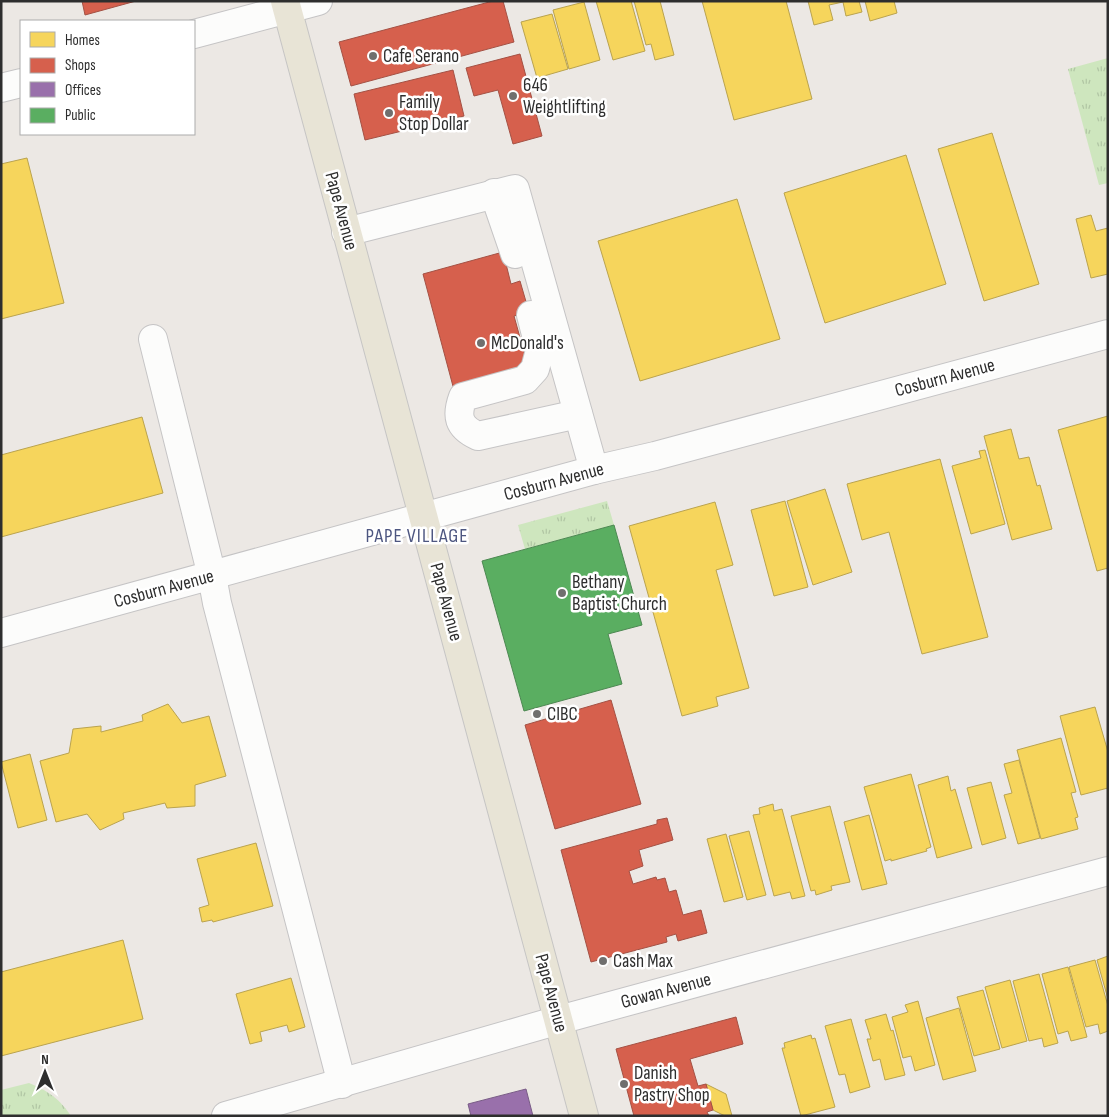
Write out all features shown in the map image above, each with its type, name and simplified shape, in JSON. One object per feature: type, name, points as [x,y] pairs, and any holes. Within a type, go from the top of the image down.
[{"type":"main road","name":"Pape Avenue","points":[[286,5],[584,1116]]},
{"type":"street","points":[[195,34],[286,5],[318,1]]},
{"type":"street","points":[[1,88],[20,83]]},
{"type":"street","points":[[346,232],[514,189],[594,470]]},
{"type":"street","points":[[494,193],[518,263],[540,350],[535,369],[525,380],[463,397],[459,408],[461,421],[467,431],[478,436],[578,414]]},
{"type":"street","name":"Cosburn Avenue","points":[[1,633],[594,470],[656,456],[1108,334]]},
{"type":"street","points":[[153,339],[212,576],[217,603],[342,1084]]},
{"type":"street","name":"Gowan Avenue","points":[[226,1116],[559,1020],[1108,872]]},
{"type":"green space","points":[[1108,58],[1108,183],[1099,185],[1068,69]]},
{"type":"green space","points":[[607,501],[614,525],[525,549],[518,525]]},
{"type":"green space","points":[[29,1083],[53,1096],[71,1116],[1,1116],[1,1090]]},
{"type":"building: Homes","points":[[596,1],[631,1],[645,51],[613,60]]},
{"type":"building: Homes","points":[[634,1],[660,1],[674,55],[655,60],[651,44],[646,45]]},
{"type":"building: Homes","points":[[702,1],[786,1],[812,99],[734,120]]},
{"type":"building: Homes","points":[[808,1],[859,1],[862,12],[846,16],[843,2],[829,5],[833,20],[814,25]]},
{"type":"building: Homes","points":[[865,1],[894,1],[897,13],[870,21]]},
{"type":"building: Homes","points":[[584,2],[600,60],[569,69],[553,10]]},
{"type":"building: Homes","points":[[552,14],[568,69],[537,78],[521,22]]},
{"type":"building: Homes","points":[[992,133],[1039,284],[984,301],[938,149]]},
{"type":"building: Homes","points":[[906,155],[946,284],[825,323],[784,193]]},
{"type":"building: Homes","points":[[27,158],[64,303],[1,319],[1,164]]},
{"type":"building: Homes","points":[[737,199],[780,339],[640,381],[598,241]]},
{"type":"building: Homes","points":[[1091,215],[1096,231],[1108,228],[1108,274],[1091,278],[1076,219]]},
{"type":"building: Homes","points":[[1108,416],[1108,568],[1097,571],[1058,430]]},
{"type":"building: Homes","points":[[142,417],[163,493],[1,537],[1,455]]},
{"type":"building: Homes","points":[[1011,429],[1019,459],[1029,457],[1037,486],[1040,485],[1052,529],[1012,540],[984,436]]},
{"type":"building: Homes","points":[[985,450],[1005,524],[971,534],[952,466],[981,458],[979,451]]},
{"type":"building: Homes","points":[[940,459],[988,637],[922,654],[889,532],[862,540],[847,484]]},
{"type":"building: Homes","points":[[825,489],[852,572],[813,585],[787,501]]},
{"type":"building: Homes","points":[[785,501],[808,587],[774,596],[751,510]]},
{"type":"building: Homes","points":[[715,502],[733,565],[716,570],[749,688],[716,697],[718,706],[682,716],[629,526]]},
{"type":"building: Homes","points":[[168,704],[182,723],[209,716],[226,776],[195,785],[195,806],[167,808],[165,803],[123,813],[124,819],[100,830],[87,814],[56,822],[40,761],[69,753],[73,729],[101,726],[101,732],[143,721],[142,715]]},
{"type":"building: Homes","points":[[1095,707],[1108,752],[1108,788],[1081,795],[1060,716]]},
{"type":"building: Homes","points":[[1061,738],[1076,792],[1071,793],[1078,817],[1075,818],[1078,829],[1041,839],[1017,750]]},
{"type":"building: Homes","points":[[30,754],[47,820],[18,828],[1,762]]},
{"type":"building: Homes","points":[[1019,760],[1040,838],[1018,844],[1004,795],[1012,793],[1004,764]]},
{"type":"building: Homes","points":[[911,774],[931,847],[926,849],[927,851],[885,861],[864,787]]},
{"type":"building: Homes","points":[[948,776],[951,791],[955,789],[972,848],[937,858],[918,785]]},
{"type":"building: Homes","points":[[991,782],[1006,838],[982,845],[967,788]]},
{"type":"building: Homes","points":[[773,804],[774,811],[782,809],[805,896],[792,899],[790,892],[774,896],[753,815],[760,814],[759,808]]},
{"type":"building: Homes","points":[[830,806],[850,882],[831,886],[832,890],[816,895],[815,890],[811,891],[791,816]]},
{"type":"building: Homes","points":[[869,815],[887,884],[862,890],[844,822]]},
{"type":"building: Homes","points":[[749,831],[766,895],[747,900],[729,836]]},
{"type":"building: Homes","points":[[726,834],[743,897],[724,902],[707,839]]},
{"type":"building: Homes","points":[[256,843],[273,906],[213,922],[212,920],[202,922],[199,908],[209,905],[197,859]]},
{"type":"building: Homes","points":[[123,940],[143,1019],[1,1056],[1,972]]},
{"type":"building: Homes","points":[[1108,956],[1108,999],[1097,960]]},
{"type":"building: Homes","points":[[1095,960],[1108,1006],[1108,1031],[1100,1034],[1098,1024],[1086,1027],[1069,967]]},
{"type":"building: Homes","points":[[1068,967],[1087,1037],[1071,1041],[1068,1031],[1058,1034],[1042,974]]},
{"type":"building: Homes","points":[[1039,974],[1058,1043],[1044,1047],[1042,1038],[1029,1041],[1013,981]]},
{"type":"building: Homes","points":[[291,978],[305,1027],[289,1032],[287,1025],[260,1032],[262,1041],[250,1044],[236,994]]},
{"type":"building: Homes","points":[[1010,980],[1027,1041],[1002,1048],[985,987]]},
{"type":"building: Homes","points":[[983,990],[1000,1049],[974,1056],[957,997]]},
{"type":"building: Homes","points":[[918,1001],[935,1065],[915,1071],[911,1056],[903,1058],[892,1017],[908,1012],[905,1005]]},
{"type":"building: Homes","points":[[959,1008],[976,1071],[943,1080],[926,1018]]},
{"type":"building: Homes","points":[[886,1014],[891,1031],[893,1030],[905,1075],[885,1080],[880,1059],[873,1061],[867,1039],[871,1039],[865,1020]]},
{"type":"building: Homes","points":[[851,1019],[870,1087],[850,1093],[845,1074],[839,1075],[825,1026]]},
{"type":"building: Homes","points":[[811,1035],[812,1039],[815,1038],[835,1107],[801,1116],[782,1048],[785,1048],[784,1043]]},
{"type":"building: Homes","points":[[706,1084],[726,1094],[732,1116],[725,1116],[713,1110]]},
{"type":"building: Shops","points":[[82,1],[136,1],[85,15]]},
{"type":"building: Shops","points":[[493,1],[503,1],[514,42],[351,86],[339,42]]},
{"type":"building: Shops","points":[[520,54],[542,136],[513,144],[498,90],[474,96],[466,68]]},
{"type":"building: Shops","points":[[453,70],[464,116],[365,140],[354,94]]},
{"type":"building: Shops","name":"McDonald's","points":[[503,252],[511,284],[520,281],[529,312],[514,316],[529,370],[454,390],[423,274]]},
{"type":"building: Shops","points":[[611,700],[641,804],[555,829],[525,725]]},
{"type":"building: Shops","points":[[667,818],[673,840],[639,850],[643,866],[629,871],[633,884],[656,877],[657,880],[665,878],[669,892],[676,890],[683,915],[701,910],[707,933],[678,941],[676,934],[666,937],[667,942],[591,962],[561,850],[657,824],[657,820]]},
{"type":"building: Shops","points":[[736,1017],[743,1044],[690,1059],[698,1086],[706,1084],[713,1110],[707,1112],[709,1116],[634,1116],[616,1049]]},
{"type":"building: Offices","points":[[526,1089],[533,1116],[471,1116],[468,1104]]},
{"type":"building: Public","name":"Bethany Baptist Church","points":[[614,525],[642,625],[608,634],[622,684],[524,711],[482,561]]},
{"type":"place","name":"Cafe Serano","points":[[373,56]]},
{"type":"place","name":"646 Weightlifting","points":[[513,96]]},
{"type":"place","name":"Family Stop Dollar","points":[[389,113]]},
{"type":"place","name":"McDonald's","points":[[481,343]]},
{"type":"place","name":"Bethany Baptist Church","points":[[562,593]]},
{"type":"place","name":"CIBC","points":[[537,714]]},
{"type":"place","name":"Cash Max","points":[[603,961]]},
{"type":"place","name":"Danish Pastry Shop","points":[[624,1084]]},
{"type":"district","name":"PAPE VILLAGE","points":[[417,536]]}]
